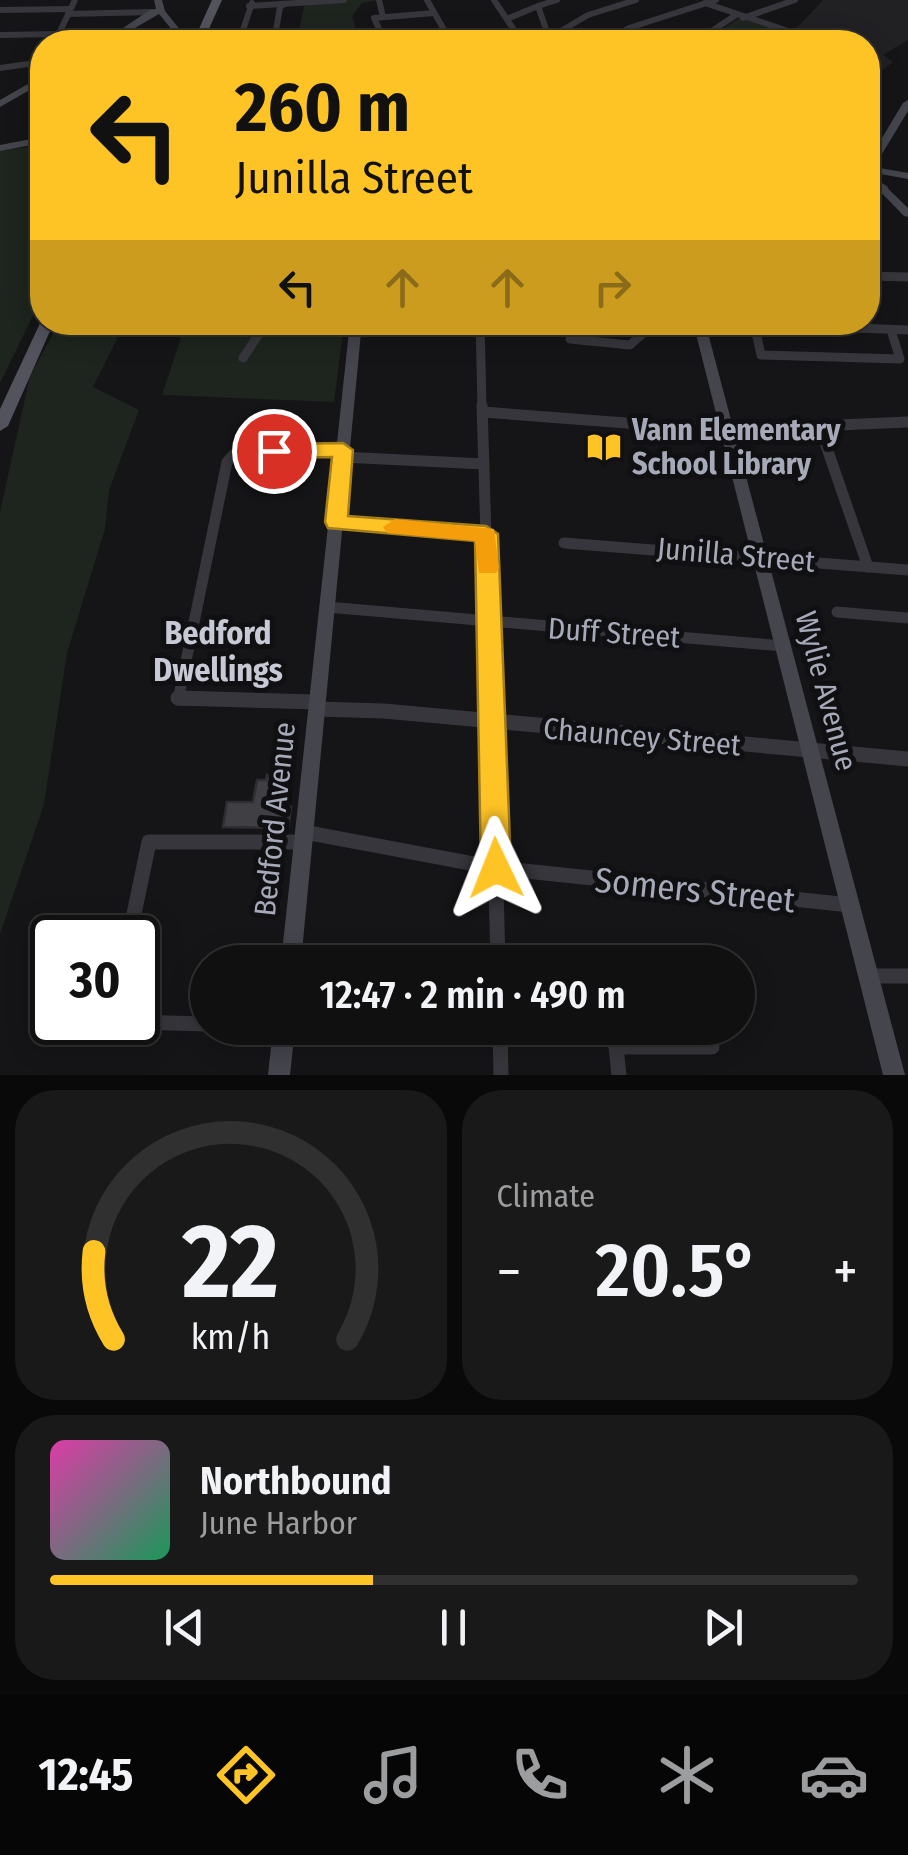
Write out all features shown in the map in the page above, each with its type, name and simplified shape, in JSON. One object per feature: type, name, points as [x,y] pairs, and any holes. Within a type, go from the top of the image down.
[{"type":"main road","points":[[205,30],[221,0]]},
{"type":"main road","points":[[210,30],[221,0]]},
{"type":"main road","points":[[0,400],[31,335]]},
{"type":"main road","points":[[0,426],[41,335]]},
{"type":"street","points":[[61,30],[75,0]]},
{"type":"street","points":[[157,11],[158,0]]},
{"type":"street","points":[[379,0],[384,17]]},
{"type":"street","points":[[427,0],[444,30]]},
{"type":"street","points":[[494,0],[514,30]]},
{"type":"street","points":[[507,19],[557,0]]},
{"type":"street","points":[[568,30],[588,15],[636,0]]},
{"type":"street","points":[[626,30],[716,0]]},
{"type":"street","points":[[715,30],[739,16],[796,0]]},
{"type":"street","points":[[243,30],[252,3],[342,1]]},
{"type":"street","points":[[702,2],[784,30]]},
{"type":"street","points":[[278,30],[286,3]]},
{"type":"street","points":[[538,6],[549,30]]},
{"type":"street","points":[[0,10],[157,11],[175,30]]},
{"type":"street","points":[[126,30],[157,11]]},
{"type":"street","points":[[380,30],[374,18],[434,12]]},
{"type":"street","points":[[0,35],[30,37]]},
{"type":"street","points":[[0,68],[30,64]]},
{"type":"street","points":[[0,104],[30,84]]},
{"type":"street","points":[[880,140],[908,103]]},
{"type":"street","points":[[0,148],[30,143]]},
{"type":"street","points":[[880,171],[908,176]]},
{"type":"street","points":[[880,185],[908,214]]},
{"type":"street","points":[[880,190],[884,190]]},
{"type":"street","points":[[880,276],[908,277]]},
{"type":"street","points":[[880,329],[908,330]]},
{"type":"street","points":[[756,335],[760,355],[900,359],[891,330]]},
{"type":"street","points":[[243,358],[258,335]]},
{"type":"street","name":"Bedford Avenue","points":[[293,945],[355,335]]},
{"type":"street","points":[[480,335],[498,945]]},
{"type":"street","points":[[570,339],[630,345],[646,335]]},
{"type":"street","name":"Wylie Avenue","points":[[705,335],[894,1075]]},
{"type":"street","points":[[482,412],[727,430],[908,422]]},
{"type":"street","points":[[820,428],[868,567]]},
{"type":"street","name":"Chauncey Street","points":[[342,454],[245,451],[227,462],[178,700],[317,706],[908,759]]},
{"type":"street","points":[[342,454],[484,464]]},
{"type":"street","points":[[336,522],[486,534]]},
{"type":"street","name":"Junilla Street","points":[[564,543],[908,570]]},
{"type":"street","name":"Duff Street","points":[[327,608],[783,646]]},
{"type":"street","points":[[838,612],[908,618]]},
{"type":"street","name":"Somers Street","points":[[134,915],[148,842],[303,837],[496,868],[850,905]]},
{"type":"street","points":[[869,976],[908,976]]},
{"type":"street","points":[[160,1023],[190,1024]]},
{"type":"street","points":[[279,1075],[282,1045]]},
{"type":"street","points":[[500,1045],[501,1075]]},
{"type":"street","points":[[619,1075],[616,1047],[712,1047]]},
{"type":"shaded area","points":[[379,0],[362,3],[352,16],[356,30],[299,30],[305,4]]},
{"type":"shaded area","points":[[823,0],[908,0],[908,40],[883,55],[893,62],[880,72],[880,30],[795,30]]},
{"type":"shaded area","points":[[739,18],[780,30],[721,30]]},
{"type":"shaded area","points":[[30,147],[30,322],[0,383],[0,150]]},
{"type":"shaded area","points":[[52,335],[119,335],[93,387],[139,410],[109,490],[105,529],[67,653],[44,804],[0,934],[0,512],[30,376]]},
{"type":"shaded area","points":[[182,335],[342,335],[334,402],[162,395]]},
{"type":"building","points":[[267,775],[289,775],[285,807],[291,807],[288,828],[223,827],[227,802],[253,802],[257,780],[266,780]]},
{"type":"slow traffic","points":[[395,527],[486,534],[488,568]]},
{"type":"place","name":"Vann Elementary School Library","points":[[604,447]]},
{"type":"district","name":"Bedford Dwellings","points":[[218,652]]},
{"type":"route","points":[[274,451],[343,450],[336,522],[486,534],[496,868]]}]
